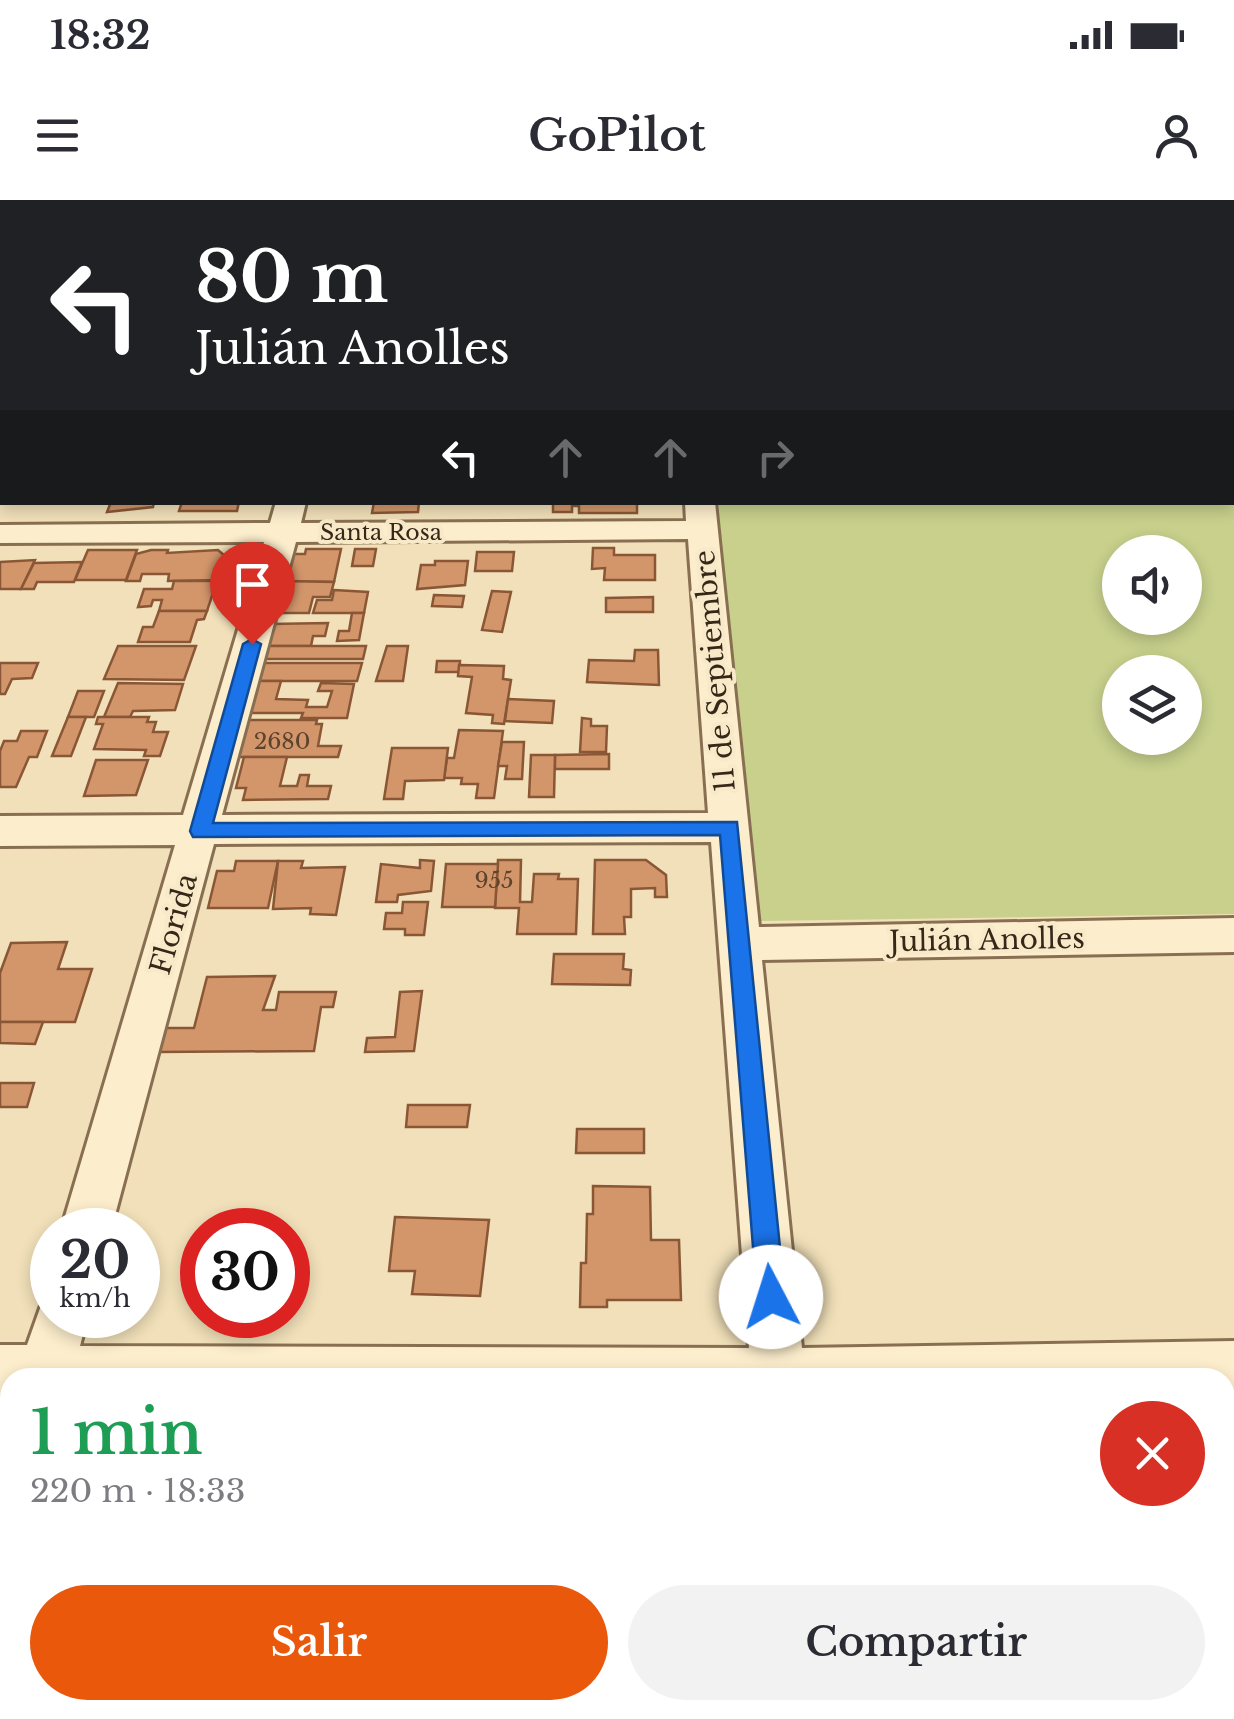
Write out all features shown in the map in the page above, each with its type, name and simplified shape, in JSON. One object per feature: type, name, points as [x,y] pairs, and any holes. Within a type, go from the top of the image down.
[{"type":"street","name":"Santa Rosa","points":[[0,534],[287,518],[701,516]]},
{"type":"street","name":"11 de Septiembre","points":[[701,516],[777,1368]]},
{"type":"street","name":"Florida","points":[[92,1208],[287,518]]},
{"type":"street","points":[[0,831],[730,828]]},
{"type":"street","name":"Julián Anolles","points":[[740,944],[1234,935]]},
{"type":"street","points":[[33,1368],[50,1338]]},
{"type":"green space","points":[[717,505],[1234,505],[1234,914],[757,921]]},
{"type":"building","points":[[110,505],[153,505],[153,507],[107,512]]},
{"type":"building","points":[[181,505],[238,505],[237,511],[179,511]]},
{"type":"building","points":[[373,505],[419,505],[418,512],[372,513]]},
{"type":"building","points":[[553,505],[637,505],[637,513],[579,513],[579,506],[572,506],[572,512],[553,512]]},
{"type":"building","points":[[593,548],[614,548],[614,555],[655,555],[655,580],[604,580],[605,568],[592,569]]},
{"type":"building","points":[[306,549],[341,549],[334,582],[281,581],[288,554],[305,554]]},
{"type":"building","points":[[355,549],[376,549],[373,566],[352,566]]},
{"type":"building","points":[[88,550],[137,550],[126,580],[75,580]]},
{"type":"building","points":[[151,550],[218,550],[225,556],[217,580],[168,581],[169,574],[142,574],[140,581],[126,581],[136,554]]},
{"type":"building","points":[[477,552],[514,552],[512,571],[475,571]]},
{"type":"building","points":[[35,560],[21,589],[0,589],[0,562]]},
{"type":"building","points":[[435,561],[468,561],[465,585],[417,589],[421,565],[435,565]]},
{"type":"building","points":[[82,562],[74,582],[37,582],[34,589],[21,589],[34,563]]},
{"type":"building","points":[[174,581],[217,581],[207,611],[159,611],[162,600],[138,607],[144,589],[172,589]]},
{"type":"building","points":[[281,581],[334,582],[330,597],[313,597],[309,613],[273,613]]},
{"type":"building","points":[[334,590],[368,592],[364,613],[313,613],[317,600],[332,600]]},
{"type":"building","points":[[492,591],[511,592],[502,632],[482,630]]},
{"type":"building","points":[[434,595],[464,596],[462,607],[432,606]]},
{"type":"building","points":[[653,597],[653,612],[606,612],[606,598]]},
{"type":"building","points":[[159,611],[207,611],[204,619],[197,620],[190,642],[138,642],[143,627],[153,627]]},
{"type":"building","points":[[352,613],[364,613],[359,640],[337,641],[339,631],[349,631]]},
{"type":"building","points":[[328,623],[325,636],[313,636],[311,646],[264,646],[270,624]]},
{"type":"building","points":[[118,646],[196,646],[184,680],[104,679]]},
{"type":"building","points":[[264,646],[366,646],[363,659],[261,659]]},
{"type":"building","points":[[387,646],[408,646],[403,681],[376,681]]},
{"type":"building","points":[[635,650],[658,650],[659,685],[587,682],[589,660],[634,661]]},
{"type":"building","points":[[437,661],[460,661],[459,672],[436,672]]},
{"type":"building","points":[[0,663],[38,663],[32,678],[12,679],[5,694],[0,694]]},
{"type":"building","points":[[260,663],[362,663],[357,681],[255,681]]},
{"type":"building","points":[[459,665],[504,666],[503,679],[511,680],[504,724],[492,723],[493,715],[466,713],[472,677],[458,676]]},
{"type":"building","points":[[255,681],[281,681],[276,699],[308,700],[306,707],[327,707],[332,691],[318,691],[321,683],[354,684],[347,718],[247,713]]},
{"type":"building","points":[[118,683],[183,684],[175,710],[133,711],[130,717],[104,717]]},
{"type":"building","points":[[78,691],[104,691],[94,717],[68,717]]},
{"type":"building","points":[[508,699],[554,701],[552,723],[505,721]]},
{"type":"building","points":[[68,717],[86,717],[71,756],[52,756]]},
{"type":"building","points":[[98,717],[149,717],[147,722],[156,722],[153,732],[168,732],[160,756],[144,756],[146,750],[94,749],[103,724],[96,724]]},
{"type":"building","points":[[582,718],[591,719],[591,726],[607,726],[606,752],[580,752]]},
{"type":"building","points":[[245,720],[317,720],[316,724],[322,724],[318,746],[341,746],[338,757],[235,757]]},
{"type":"building","points":[[459,730],[503,731],[494,798],[476,798],[478,784],[461,784],[462,778],[444,778],[447,758],[454,758]]},
{"type":"building","points":[[21,731],[47,731],[37,757],[29,757],[16,787],[0,787],[0,751],[4,741],[17,741]]},
{"type":"building","points":[[502,742],[524,742],[522,779],[505,779],[507,766],[498,766]]},
{"type":"building","points":[[392,748],[448,748],[444,780],[405,781],[403,799],[384,799]]},
{"type":"building","points":[[609,754],[609,769],[555,769],[555,755]]},
{"type":"building","points":[[531,755],[555,755],[554,797],[529,797]]},
{"type":"building","points":[[244,757],[287,757],[280,786],[297,786],[300,775],[309,775],[307,786],[331,786],[328,799],[243,800],[246,788],[236,788]]},
{"type":"building","points":[[96,760],[148,760],[136,795],[84,796]]},
{"type":"building","points":[[420,860],[434,861],[431,891],[398,895],[397,902],[376,902],[381,864],[420,868]]},
{"type":"building","points":[[498,860],[521,860],[520,902],[532,902],[534,874],[578,879],[576,934],[517,934],[519,908],[495,908]]},
{"type":"building","points":[[595,860],[646,860],[666,875],[667,897],[655,897],[655,888],[631,889],[631,917],[624,917],[625,934],[593,934]]},
{"type":"building","points":[[236,861],[278,861],[268,908],[208,908],[217,871],[234,871]]},
{"type":"building","points":[[278,861],[303,861],[301,868],[345,867],[336,915],[310,914],[311,908],[273,909]]},
{"type":"building","points":[[446,864],[498,864],[495,907],[442,907]]},
{"type":"building","points":[[403,902],[428,902],[424,935],[405,935],[405,929],[384,929],[386,913],[402,913]]},
{"type":"building","points":[[67,942],[58,969],[92,969],[75,1022],[0,1022],[0,973],[11,943]]},
{"type":"building","points":[[554,954],[624,954],[623,969],[631,970],[630,985],[552,984]]},
{"type":"building","points":[[275,976],[263,1010],[276,1010],[279,992],[336,992],[333,1007],[321,1007],[314,1051],[158,1052],[164,1028],[194,1028],[207,977]]},
{"type":"building","points":[[422,991],[414,1051],[365,1052],[367,1038],[395,1037],[400,992]]},
{"type":"building","points":[[0,1022],[43,1022],[35,1044],[0,1043]]},
{"type":"building","points":[[0,1083],[34,1083],[27,1107],[0,1107]]},
{"type":"building","points":[[408,1105],[470,1105],[467,1127],[406,1127]]},
{"type":"building","points":[[577,1129],[644,1129],[644,1153],[576,1153]]},
{"type":"building","points":[[593,1186],[650,1187],[651,1240],[679,1240],[681,1300],[607,1300],[607,1307],[580,1307],[581,1263],[586,1263],[587,1214],[593,1214]]},
{"type":"building","points":[[395,1217],[489,1220],[480,1296],[412,1294],[415,1271],[389,1271]]},
{"type":"route","points":[[252,644],[200,831],[730,828],[771,1297]]}]
